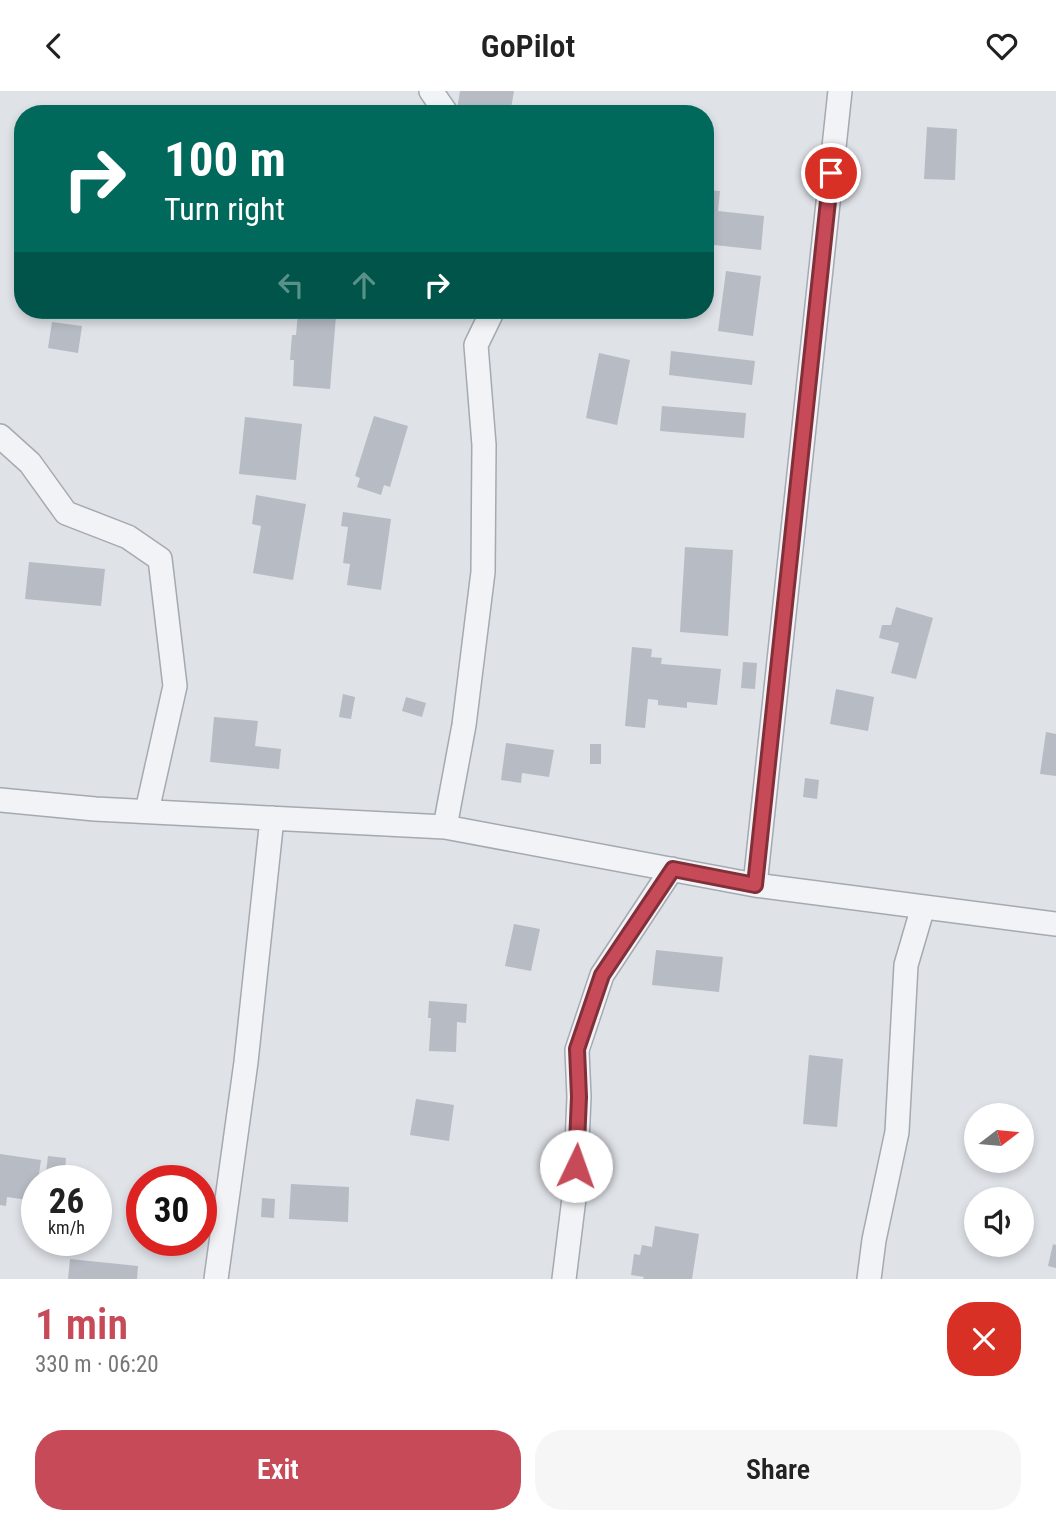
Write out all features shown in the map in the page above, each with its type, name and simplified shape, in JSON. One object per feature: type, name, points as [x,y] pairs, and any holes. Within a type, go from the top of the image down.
[{"type":"street","points":[[755,885],[840,91]]},
{"type":"street","points":[[444,827],[464,725],[483,572],[484,445],[476,345],[489,319]]},
{"type":"street","points":[[0,436],[30,463],[66,513],[128,537],[160,559],[175,686],[147,811]]},
{"type":"street","points":[[0,800],[444,827],[755,885],[1056,924]]},
{"type":"street","points":[[216,1279],[247,1062],[272,818]]},
{"type":"street","points":[[564,1279],[575,1189],[579,1097],[577,1049],[602,975],[673,869]]},
{"type":"street","points":[[869,1279],[874,1240],[897,1132],[906,965],[923,907]]},
{"type":"building","points":[[460,91],[514,91],[512,105],[458,105]]},
{"type":"building","points":[[927,127],[957,129],[955,180],[924,179]]},
{"type":"building","points":[[714,191],[720,191],[718,211],[764,216],[761,250],[714,245]]},
{"type":"building","points":[[726,271],[761,276],[753,336],[718,331]]},
{"type":"building","points":[[297,319],[336,319],[330,389],[293,386],[294,360],[290,360],[292,335],[296,335]]},
{"type":"building","points":[[52,322],[82,326],[78,353],[48,348]]},
{"type":"building","points":[[671,351],[755,361],[752,385],[669,375]]},
{"type":"building","points":[[599,353],[630,360],[617,425],[586,418]]},
{"type":"building","points":[[662,406],[746,413],[744,438],[660,431]]},
{"type":"building","points":[[374,416],[408,426],[390,487],[384,485],[381,495],[357,487],[360,478],[355,476]]},
{"type":"building","points":[[245,417],[302,424],[296,480],[239,474]]},
{"type":"building","points":[[256,495],[306,504],[293,580],[253,573],[261,526],[252,524]]},
{"type":"building","points":[[343,512],[391,519],[381,590],[347,585],[350,564],[343,563],[348,527],[341,526]]},
{"type":"building","points":[[685,547],[733,550],[728,636],[680,632]]},
{"type":"building","points":[[29,562],[105,569],[101,606],[25,599]]},
{"type":"building","points":[[896,607],[933,618],[916,679],[891,673],[899,643],[879,638],[882,625],[891,625]]},
{"type":"building","points":[[632,647],[652,649],[651,657],[662,658],[661,664],[721,669],[717,705],[687,702],[687,708],[658,705],[658,700],[648,699],[645,728],[625,726]]},
{"type":"building","points":[[743,662],[757,663],[755,689],[741,688]]},
{"type":"building","points":[[836,689],[874,697],[868,731],[830,724]]},
{"type":"building","points":[[343,694],[355,697],[351,719],[339,717]]},
{"type":"building","points":[[406,697],[426,703],[422,717],[402,711]]},
{"type":"building","points":[[214,717],[258,721],[255,746],[281,749],[279,769],[210,762]]},
{"type":"building","points":[[1046,732],[1056,734],[1056,776],[1040,774]]},
{"type":"building","points":[[506,743],[554,750],[549,777],[522,773],[521,783],[501,780]]},
{"type":"building","points":[[590,744],[601,744],[601,764],[590,764]]},
{"type":"building","points":[[805,778],[819,780],[817,799],[803,797]]},
{"type":"building","points":[[514,924],[540,929],[531,971],[505,966]]},
{"type":"building","points":[[656,950],[723,957],[719,992],[652,985]]},
{"type":"building","points":[[429,1001],[467,1004],[466,1023],[457,1022],[456,1052],[429,1051]]},
{"type":"building","points":[[809,1055],[843,1059],[837,1127],[803,1124]]},
{"type":"building","points":[[416,1099],[454,1105],[449,1141],[410,1135]]},
{"type":"building","points":[[0,1154],[41,1160],[40,1165],[21,1165],[21,1199],[7,1197],[6,1206],[0,1205]]},
{"type":"building","points":[[48,1156],[66,1158],[65,1165],[47,1165]]},
{"type":"building","points":[[291,1184],[349,1187],[348,1222],[289,1219]]},
{"type":"building","points":[[262,1198],[275,1199],[274,1218],[261,1217]]},
{"type":"building","points":[[655,1226],[699,1234],[692,1279],[643,1279],[644,1277],[631,1275],[634,1254],[640,1255],[642,1245],[652,1247]]},
{"type":"building","points":[[1053,1244],[1056,1245],[1056,1268],[1048,1266]]},
{"type":"building","points":[[70,1259],[138,1266],[137,1279],[68,1279]]},
{"type":"route","points":[[576,1166],[579,1097],[577,1049],[602,975],[673,869],[755,885],[831,173]]}]
